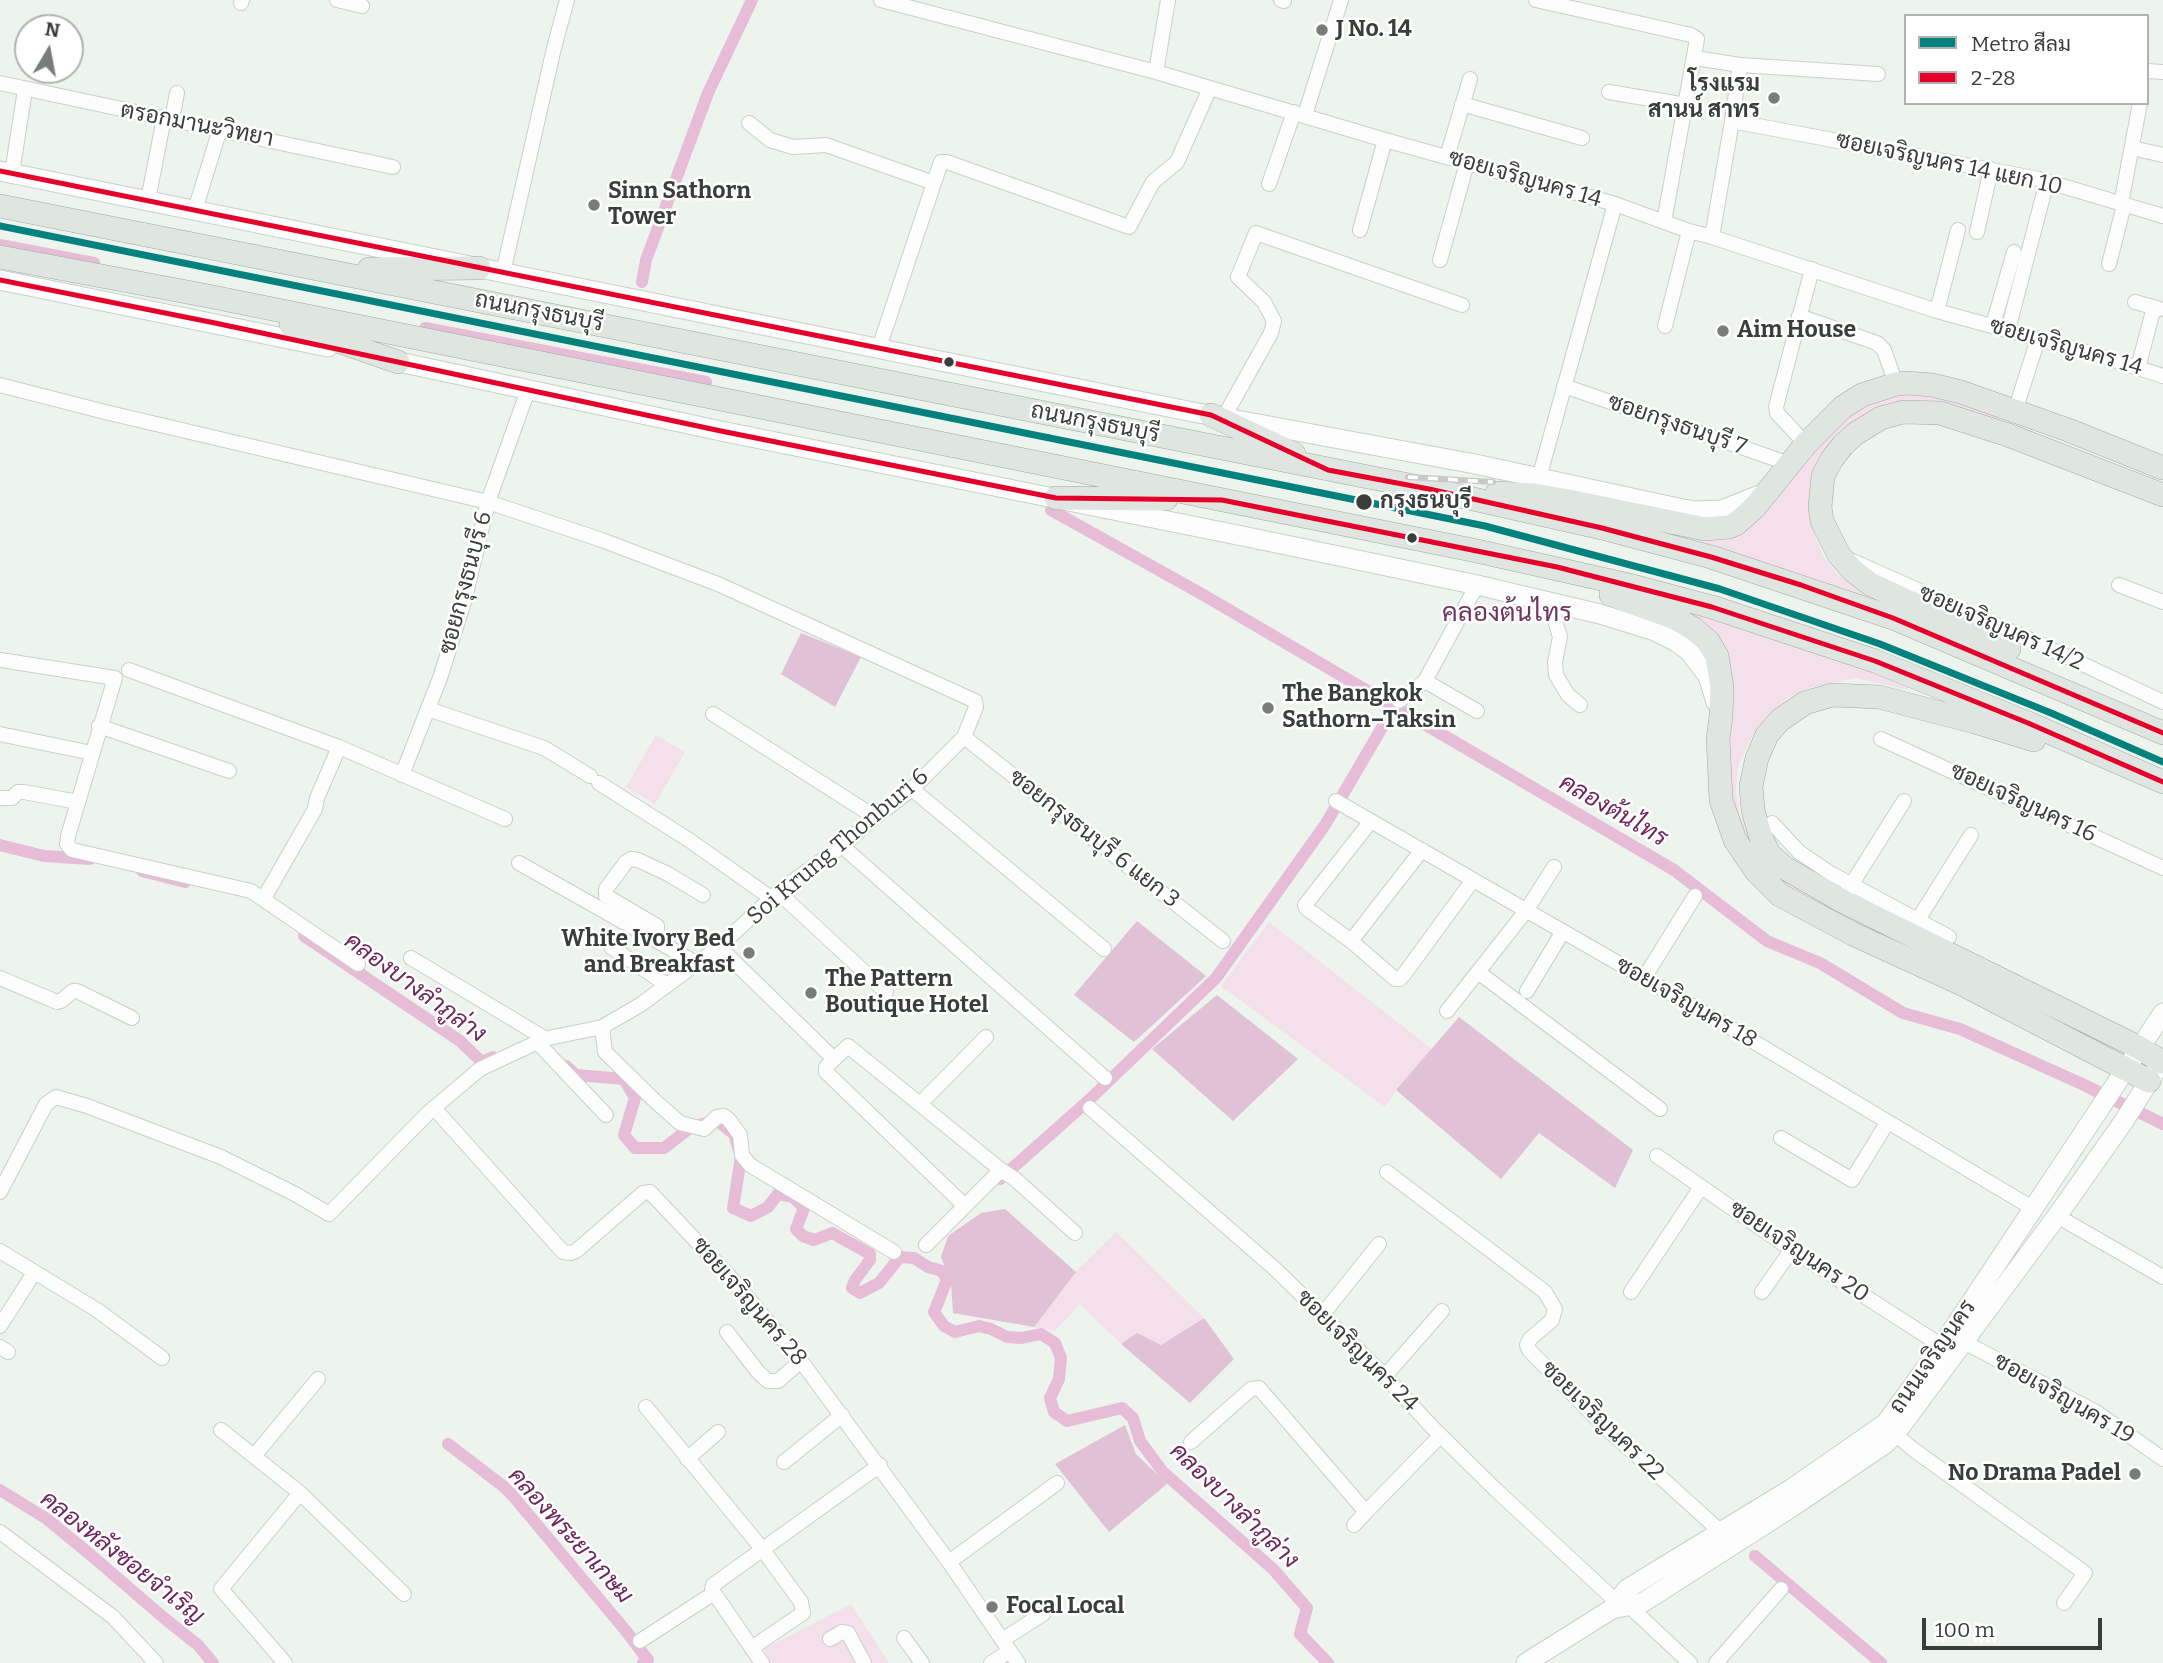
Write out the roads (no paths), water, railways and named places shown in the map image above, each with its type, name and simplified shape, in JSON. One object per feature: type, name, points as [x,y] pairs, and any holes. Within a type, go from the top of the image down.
[{"type":"main road","name":"ถนนกรุงธนบุรี","points":[[6,172],[1695,511],[1723,510],[1768,491]]},
{"type":"main road","points":[[0,193],[102,226]]},
{"type":"main road","name":"ถนนกรุงธนบุรี","points":[[0,206],[1429,489],[1602,528],[1711,556],[1893,618],[2163,733]]},
{"type":"main road","points":[[0,257],[203,295],[1477,551],[1633,586],[1712,607],[1875,661],[2016,718],[2162,782]]},
{"type":"main road","points":[[324,270],[479,268]]},
{"type":"main road","points":[[0,280],[1477,585],[1655,631],[1689,651],[1700,663],[1713,687],[1718,718],[1721,800],[1735,840],[1756,871],[1780,895],[1853,934],[1962,984],[2125,1069],[2158,1071]]},
{"type":"main road","points":[[203,295],[398,362]]},
{"type":"main road","points":[[1429,489],[1534,495],[1691,527],[1716,529],[1736,524],[1768,491],[1805,444],[1843,407],[1862,395],[1896,384],[1932,384],[2015,411],[2163,468]]},
{"type":"main road","points":[[2163,495],[1960,418],[1922,411],[1903,412],[1881,418],[1855,434],[1832,459],[1824,476],[1819,507],[1822,521],[1839,555],[1870,584],[2163,722]]},
{"type":"main road","points":[[2008,435],[2015,411]]},
{"type":"main road","points":[[1218,416],[1328,470]]},
{"type":"main road","points":[[1056,498],[1222,500]]},
{"type":"main road","points":[[1292,515],[1628,600],[1675,618],[1708,641],[1717,656],[1722,703],[1718,739]]},
{"type":"main road","points":[[2158,1071],[2140,1048],[1847,892],[1785,868],[1769,854],[1760,835],[1753,810],[1751,786],[1757,758],[1767,735],[1780,720],[1805,703],[1832,695],[1853,694],[1904,702],[1975,722],[2162,782]]},
{"type":"main road","points":[[1903,957],[1914,930]]},
{"type":"main road","name":"ถนนเจริญนคร","points":[[1619,1606],[1627,1589],[1814,1474],[1886,1423],[1942,1346],[2163,1013]]},
{"type":"main road","name":"ถนนเจริญนคร","points":[[1526,1663],[1619,1606],[1642,1603],[1885,1444],[2057,1216],[2158,1071]]},
{"type":"street","points":[[337,0],[362,6]]},
{"type":"street","points":[[503,273],[567,0]]},
{"type":"street","name":"ซอยเจริญนคร 14","points":[[881,0],[918,5],[1615,204],[1689,231],[1937,311],[2163,376]]},
{"type":"street","points":[[1156,72],[1168,0]]},
{"type":"street","points":[[1269,184],[1299,114],[1341,0]]},
{"type":"street","points":[[1536,0],[1691,35],[1697,39],[1664,222]]},
{"type":"street","points":[[1695,58],[1740,65],[1878,75]]},
{"type":"street","points":[[1712,237],[1740,65]]},
{"type":"street","points":[[1447,157],[1469,79]]},
{"type":"street","name":"ตรอกมานะวิทยา","points":[[0,83],[393,167]]},
{"type":"street","points":[[879,348],[941,162],[1129,228],[1153,182],[1177,162],[1210,88]]},
{"type":"street","points":[[6,172],[25,90]]},
{"type":"street","points":[[1609,92],[1686,105]]},
{"type":"street","points":[[148,200],[172,97]]},
{"type":"street","points":[[1462,104],[1581,138]]},
{"type":"street","points":[[2109,264],[2140,105]]},
{"type":"street","name":"ซอยเจริญนคร 14 แยก 10","points":[[1732,121],[2047,181],[2163,216]]},
{"type":"street","points":[[749,123],[770,140],[793,147],[826,145],[934,183]]},
{"type":"street","points":[[195,210],[220,129]]},
{"type":"street","points":[[1360,230],[1385,140]]},
{"type":"street","points":[[2132,148],[2163,155]]},
{"type":"street","points":[[1440,260],[1467,163]]},
{"type":"street","points":[[1977,232],[1991,169]]},
{"type":"street","points":[[2008,330],[2047,181]]},
{"type":"street","points":[[1539,478],[1615,204]]},
{"type":"street","points":[[1937,311],[1958,230]]},
{"type":"street","points":[[1665,326],[1689,231]]},
{"type":"street","points":[[1218,416],[1271,333],[1274,321],[1264,302],[1238,278],[1257,232],[1462,306]]},
{"type":"street","points":[[1993,325],[2014,252]]},
{"type":"street","points":[[1805,444],[1776,410],[1812,269]]},
{"type":"street","points":[[2134,302],[2158,308],[2138,368]]},
{"type":"street","points":[[1800,316],[1877,343],[1884,350],[1896,384]]},
{"type":"street","points":[[2015,411],[2038,339]]},
{"type":"street","points":[[0,384],[105,412],[488,502]]},
{"type":"street","name":"ซอยกรุงธนบุรี 7","points":[[1564,386],[1790,464]]},
{"type":"street","name":"ซอยกรุงธนบุรี 6","points":[[402,775],[428,709],[464,602],[488,502],[528,390]]},
{"type":"street","name":"Soi Krung Thonburi 6","points":[[0,1192],[46,1104],[56,1097],[87,1106],[221,1157],[329,1214],[433,1108],[480,1069],[541,1040],[602,1027],[627,1014],[719,947],[775,895],[842,846],[912,789],[964,737],[975,714],[975,701],[718,584],[599,539],[488,502]]},
{"type":"street","name":"ซอยเจริญนคร 14/2","points":[[1839,555],[2163,702]]},
{"type":"street","points":[[1399,701],[1425,681],[1477,585]]},
{"type":"street","points":[[2119,585],[2163,602]]},
{"type":"street","points":[[1556,604],[1553,617],[1560,637],[1555,662],[1556,675],[1568,695],[1580,705]]},
{"type":"street","points":[[0,660],[115,678],[67,844],[72,850],[241,888],[264,898],[358,964]]},
{"type":"street","points":[[129,670],[339,747],[505,819]]},
{"type":"street","points":[[1425,681],[1477,710]]},
{"type":"street","points":[[428,709],[544,748],[595,779],[775,895],[886,992]]},
{"type":"street","points":[[713,714],[875,817]]},
{"type":"street","points":[[99,726],[229,771]]},
{"type":"street","points":[[0,734],[92,753]]},
{"type":"street","name":"ซอยกรุงธนบุรี 6 แยก 3","points":[[964,737],[1223,941]]},
{"type":"street","name":"ซอยเจริญนคร 16","points":[[1881,739],[2163,868]]},
{"type":"street","points":[[264,898],[315,809],[339,747]]},
{"type":"street","points":[[912,789],[1104,949]]},
{"type":"street","points":[[0,798],[12,798],[18,792],[24,792],[78,802]]},
{"type":"street","name":"ซอยเจริญนคร 18","points":[[1336,801],[1644,978],[2034,1209]]},
{"type":"street","points":[[1772,823],[1799,852],[1847,892],[1904,801]]},
{"type":"street","points":[[1371,821],[1305,905],[1395,979],[1400,979],[1473,880]]},
{"type":"street","points":[[1950,937],[1914,930],[1970,835]]},
{"type":"street","points":[[842,846],[1105,1078]]},
{"type":"street","points":[[1351,941],[1422,850]]},
{"type":"street","points":[[657,941],[657,926],[606,896],[606,889],[626,862],[631,859],[638,860],[703,895]]},
{"type":"street","points":[[519,863],[696,963]]},
{"type":"street","points":[[1447,1011],[1526,911],[1554,867]]},
{"type":"street","points":[[1644,978],[1695,896]]},
{"type":"street","points":[[1527,991],[1562,933]]},
{"type":"street","points":[[611,947],[667,985]]},
{"type":"street","points":[[719,947],[834,1059]]},
{"type":"street","points":[[411,958],[541,1040],[606,1115]]},
{"type":"street","points":[[1478,972],[1660,1108]]},
{"type":"street","points":[[0,978],[57,1002],[72,991],[77,991],[132,1017]]},
{"type":"street","points":[[602,1027],[605,1052],[680,1123],[704,1129],[717,1117],[724,1116],[740,1135],[742,1155],[750,1165],[894,1252]]},
{"type":"street","points":[[921,1103],[986,1037]]},
{"type":"street","points":[[965,1206],[826,1072],[825,1067],[849,1046],[1015,1179],[1075,1233]]},
{"type":"street","name":"ซอยเจริญนคร 28","points":[[433,1108],[564,1252],[576,1251],[643,1193],[650,1192],[731,1278],[801,1361],[880,1465],[1010,1651]]},
{"type":"street","name":"ซอยเจริญนคร 24","points":[[1090,1108],[1274,1268],[1385,1376],[1440,1436],[1496,1490],[1619,1606],[1690,1663]]},
{"type":"street","points":[[1781,1138],[1852,1180],[1887,1123]]},
{"type":"street","name":"ซอยเจริญนคร 20","points":[[1657,1156],[1791,1249],[1942,1346]]},
{"type":"street","points":[[926,1245],[1001,1170]]},
{"type":"street","name":"ซอยเจริญนคร 22","points":[[1387,1172],[1545,1292],[1555,1309],[1552,1320],[1527,1345],[1530,1350],[1602,1424],[1720,1532]]},
{"type":"street","points":[[1631,1292],[1701,1186]]},
{"type":"street","points":[[2057,1216],[2163,1277]]},
{"type":"street","points":[[1322,1315],[1380,1244]]},
{"type":"street","points":[[1762,1292],[1791,1249]]},
{"type":"street","points":[[0,1251],[97,1310],[162,1358]]},
{"type":"street","points":[[0,1326],[34,1273]]},
{"type":"street","points":[[1385,1376],[1442,1311]]},
{"type":"street","points":[[727,1332],[768,1381],[778,1381],[801,1361]]},
{"type":"street","name":"ซอยเจริญนคร 19","points":[[1964,1342],[2095,1412],[2163,1459]]},
{"type":"street","points":[[254,1456],[318,1379]]},
{"type":"street","points":[[1191,1442],[1251,1389],[1259,1388],[1366,1512]]},
{"type":"street","points":[[646,1407],[763,1550],[801,1602],[803,1613],[752,1647]]},
{"type":"street","points":[[784,1461],[842,1415]]},
{"type":"street","points":[[221,1430],[300,1493],[404,1594]]},
{"type":"street","points":[[687,1459],[718,1432]]},
{"type":"street","points":[[1895,1434],[2085,1573],[2064,1604]]},
{"type":"street","points":[[1353,1525],[1440,1436]]},
{"type":"street","points":[[762,1663],[712,1590],[713,1585],[880,1465]]},
{"type":"street","points":[[949,1562],[1057,1483]]},
{"type":"street","points":[[285,1663],[221,1589],[300,1493]]},
{"type":"street","points":[[0,1532],[113,1617],[156,1663]]},
{"type":"street","points":[[1716,1663],[1781,1589]]},
{"type":"street","points":[[640,1641],[715,1594]]},
{"type":"street","points":[[991,1663],[1010,1651],[1043,1614]]},
{"type":"street","points":[[830,1639],[842,1632],[848,1633],[864,1663]]},
{"type":"street","points":[[904,1638],[922,1663]]},
{"type":"waterway","points":[[642,282],[646,260],[708,93],[752,0]]},
{"type":"waterway","name":"คลองต้นไทร","points":[[0,245],[94,263]]},
{"type":"waterway","name":"คลองต้นไทร","points":[[425,328],[706,382]]},
{"type":"waterway","name":"คลองต้นไทร","points":[[1051,510],[1200,593],[1674,870],[1767,941],[1820,963],[1903,1013],[1960,1029],[2163,1124]]},
{"type":"waterway","points":[[1000,1179],[1088,1101],[1216,978],[1325,825],[1394,707]]},
{"type":"waterway","name":"คลองบางลำภูล่าง","points":[[0,845],[44,856],[90,859]]},
{"type":"waterway","name":"คลองบางลำภูล่าง","points":[[142,871],[185,882]]},
{"type":"waterway","name":"คลองบางลำภูล่าง","points":[[304,936],[460,1041],[482,1062],[493,1057]]},
{"type":"waterway","name":"คลองบางลำภูล่าง","points":[[566,1066],[576,1075],[624,1079],[635,1098],[624,1135],[635,1148],[664,1148],[690,1128],[717,1120],[734,1134],[741,1157],[733,1208],[751,1216],[768,1207],[778,1194],[793,1197],[804,1208],[796,1229],[803,1236],[814,1240],[832,1233],[870,1254],[870,1260],[852,1288],[860,1293],[879,1283],[900,1257],[914,1258],[928,1267],[942,1271],[947,1280],[934,1312],[944,1326],[955,1332],[979,1326],[1007,1337],[1022,1338],[1041,1334],[1055,1343],[1061,1358],[1059,1379],[1050,1398],[1054,1412],[1067,1421],[1122,1408],[1133,1418],[1140,1441],[1163,1472],[1273,1569],[1307,1608],[1300,1634],[1328,1663]]},
{"type":"waterway","name":"คลองพระยาเกษม","points":[[448,1444],[513,1496],[626,1631],[648,1660],[643,1663]]},
{"type":"waterway","name":"คลองหลังซอยจำเริญ","points":[[0,1490],[47,1519],[198,1645],[213,1663]]},
{"type":"waterway","points":[[1755,1556],[1881,1663]]},
{"type":"railway","points":[[1408,477],[1493,482]]},
{"type":"metro line","name":"สีลม","points":[[0,226],[1485,526],[1720,589],[1880,644],[2051,713],[2163,762]]},
{"type":"place","name":"J No. 14","points":[[1322,30]]},
{"type":"place","name":"โรงแรม สานน์ สาทร","points":[[1774,98]]},
{"type":"place","name":"Sinn Sathorn Tower","points":[[594,205]]},
{"type":"place","name":"Aim House","points":[[1723,331]]},
{"type":"place","name":"กรุงธนบุรี","points":[[1364,502]]},
{"type":"place","name":"The Bangkok Sathorn–Taksin","points":[[1268,708]]},
{"type":"place","name":"White Ivory Bed and Breakfast","points":[[749,953]]},
{"type":"place","name":"The Pattern Boutique Hotel","points":[[811,993]]},
{"type":"place","name":"No Drama Padel","points":[[2135,1474]]},
{"type":"place","name":"Focal Local","points":[[992,1607]]},
{"type":"district","name":"คลองต้นไทร","points":[[1507,614]]}]
